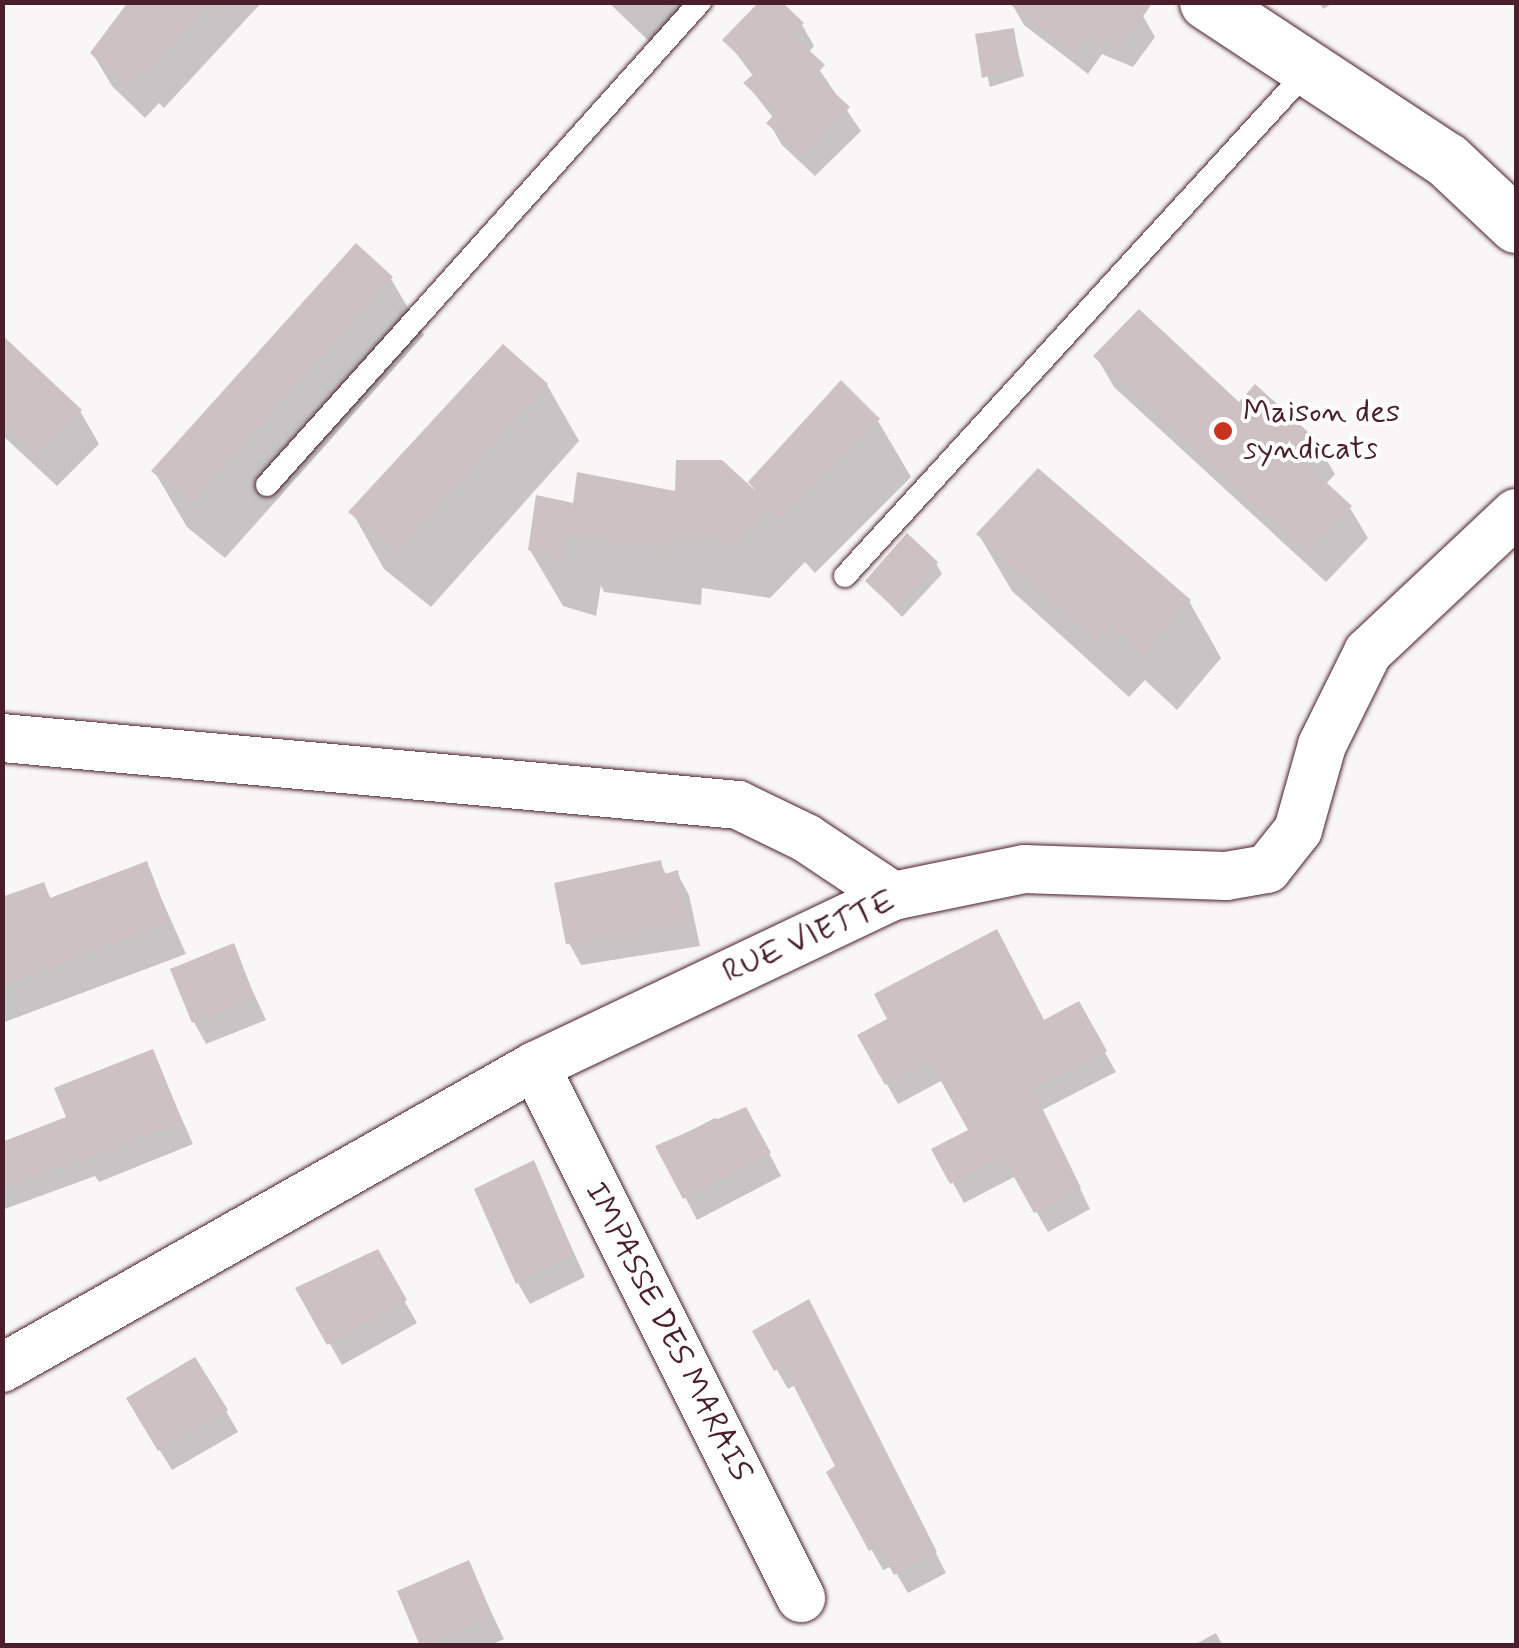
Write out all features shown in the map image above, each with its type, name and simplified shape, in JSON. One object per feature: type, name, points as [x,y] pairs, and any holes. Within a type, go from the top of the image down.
[{"type":"street","points":[[1207,2],[1447,160],[1516,225]]},
{"type":"street","points":[[1447,160],[1516,190]]},
{"type":"street","name":"RUE VIETTE","points":[[2,1368],[535,1066],[893,896],[1024,869],[1226,876],[1268,869],[1298,830],[1322,746],[1368,652],[1516,514]]},
{"type":"street","points":[[2,738],[738,805],[806,838],[893,896]]},
{"type":"street","name":"IMPASSE DES MARAIS","points":[[535,1066],[801,1598]]},
{"type":"lane","points":[[266,485],[700,2]]},
{"type":"lane","points":[[845,576],[1310,68]]},
{"type":"building","points":[[128,2],[214,2],[144,77],[139,72],[126,87],[90,53]]},
{"type":"building","points":[[759,2],[782,2],[804,23],[792,34],[825,65],[815,75],[850,107],[802,156],[766,123],[776,113],[743,83],[756,72],[722,40]]},
{"type":"building","points":[[1007,2],[1153,2],[1121,48],[1090,34],[1076,55]]},
{"type":"building","points":[[1014,28],[1020,66],[982,78],[975,34]]},
{"type":"building","points":[[356,243],[393,277],[192,503],[151,471]]},
{"type":"building","name":"Maison des syndicats","points":[[1139,309],[1239,402],[1255,384],[1319,442],[1303,461],[1352,506],[1307,553],[1093,356]]},
{"type":"building","points":[[2,335],[82,410],[37,455],[2,423]]},
{"type":"building","points":[[503,344],[548,384],[398,552],[348,512]]},
{"type":"building","points":[[841,380],[880,419],[781,518],[771,508],[738,543],[671,533],[669,550],[569,536],[577,472],[675,491],[676,460],[722,460],[758,493],[748,482]]},
{"type":"building","points":[[1038,468],[1191,600],[1143,655],[1111,625],[1096,642],[976,534]]},
{"type":"building","points":[[536,495],[573,503],[565,561],[528,550]]},
{"type":"building","points":[[907,533],[938,562],[895,609],[865,581]]},
{"type":"building","points":[[661,860],[664,874],[678,870],[689,925],[566,944],[554,883]]},
{"type":"building","points":[[147,861],[170,922],[2,986],[2,897],[44,882],[50,898]]},
{"type":"building","points":[[997,929],[1044,1020],[1079,1001],[1107,1051],[1033,1089],[1081,1188],[1034,1213],[1003,1157],[950,1184],[931,1149],[968,1130],[930,1061],[885,1085],[857,1035],[887,1019],[874,994]]},
{"type":"building","points":[[234,943],[255,998],[192,1023],[170,969]]},
{"type":"building","points":[[153,1049],[183,1123],[2,1189],[2,1142],[66,1117],[54,1088]]},
{"type":"building","points":[[746,1107],[771,1153],[683,1199],[655,1146]]},
{"type":"building","points":[[534,1160],[574,1254],[516,1284],[474,1189]]},
{"type":"building","points":[[378,1249],[407,1300],[327,1345],[295,1288]]},
{"type":"building","points":[[809,1299],[937,1552],[894,1575],[878,1547],[869,1551],[826,1472],[835,1466],[783,1365],[774,1371],[752,1331]]},
{"type":"building","points":[[195,1357],[228,1410],[158,1451],[126,1398]]},
{"type":"building","points":[[469,1560],[493,1617],[420,1646],[397,1591]]},
{"type":"place","name":"Maison des syndicats","points":[[1223,431]]}]
